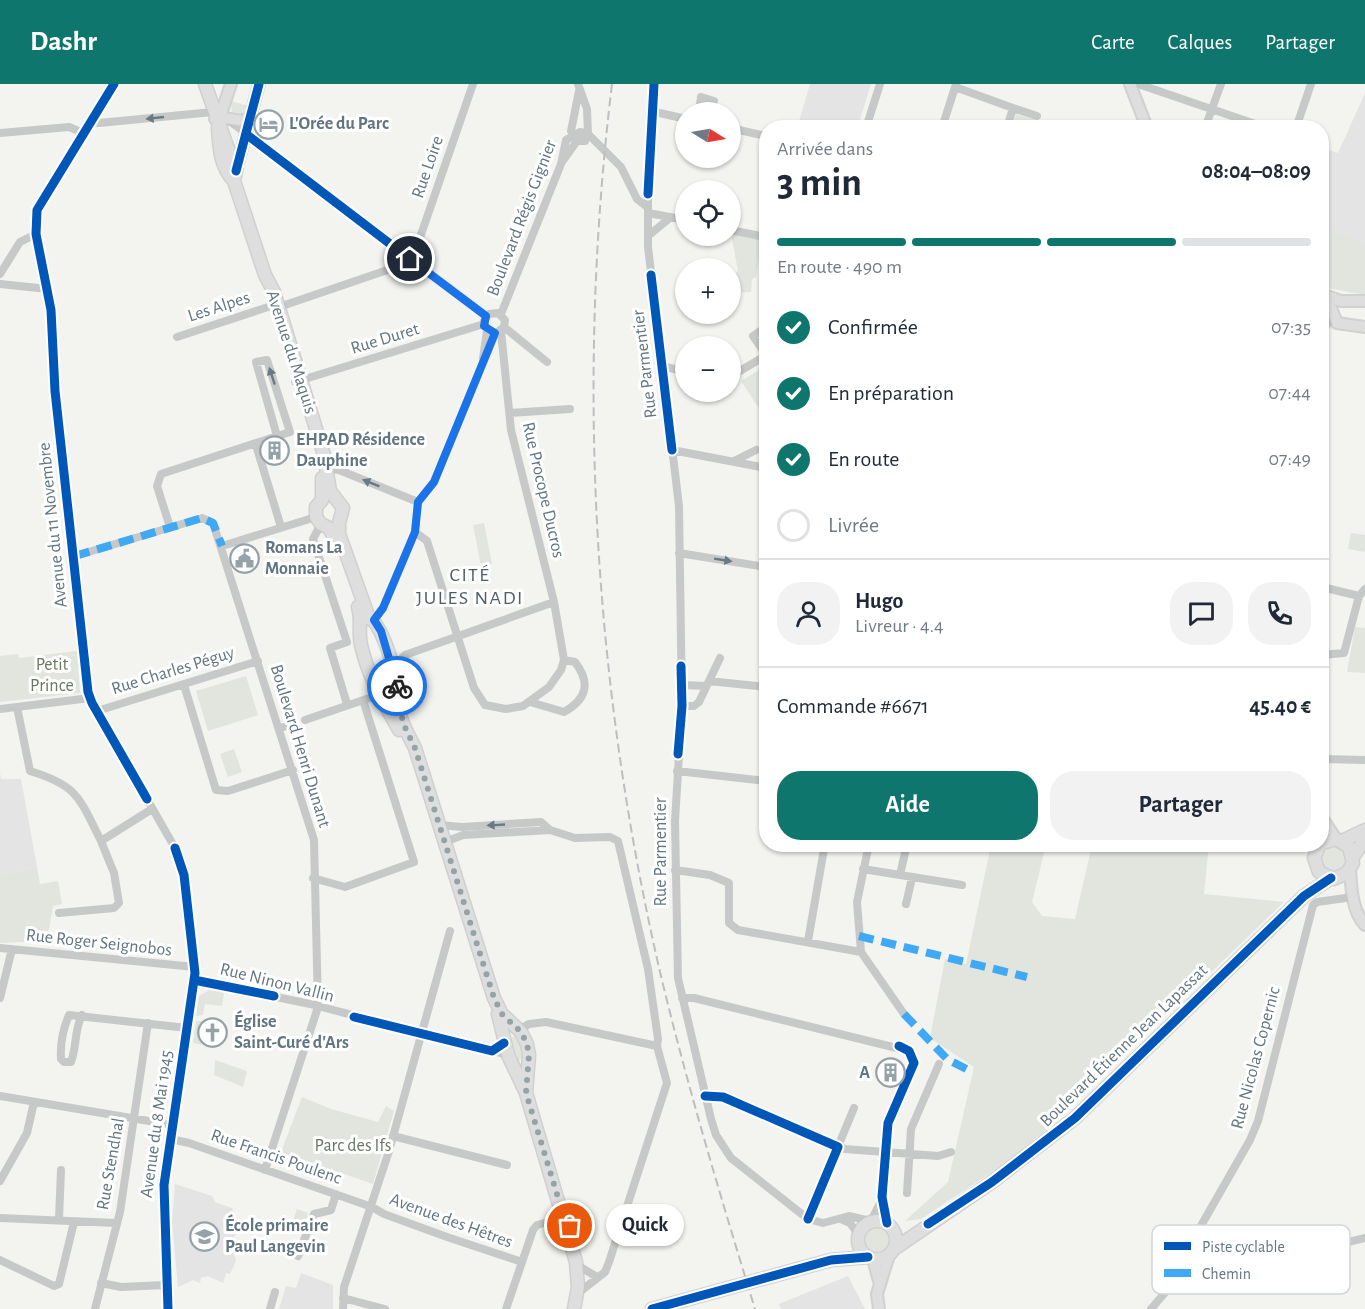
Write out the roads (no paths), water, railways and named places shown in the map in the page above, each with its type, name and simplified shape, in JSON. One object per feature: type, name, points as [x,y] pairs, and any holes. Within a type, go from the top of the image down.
[{"type":"main road","points":[[199,84],[204,100],[219,119],[238,122],[251,117]]},
{"type":"main road","points":[[205,84],[219,119]]},
{"type":"main road","points":[[219,119],[231,84]]},
{"type":"main road","points":[[235,176],[259,84]]},
{"type":"main road","points":[[1130,84],[1144,120]]},
{"type":"main road","points":[[1142,116],[1142,120]]},
{"type":"main road","name":"Avenue du Maquis","points":[[219,119],[274,307],[325,468],[328,499]]},
{"type":"main road","points":[[1336,312],[1365,301]]},
{"type":"main road","points":[[1329,302],[1336,312],[1365,327]]},
{"type":"main road","name":"Avenue du Maquis","points":[[328,499],[316,507],[326,523],[339,534],[370,619],[388,653],[400,697],[393,706]]},
{"type":"main road","name":"Avenue du Maquis","points":[[326,523],[343,508],[328,499]]},
{"type":"main road","name":"Avenue du Maquis","points":[[370,619],[361,645],[378,695],[393,706],[420,766],[494,998],[510,1033],[529,1055],[521,1066]]},
{"type":"main road","points":[[1329,828],[1349,847],[1353,894],[1360,920],[1365,925]]},
{"type":"main road","points":[[1329,842],[1365,830]]},
{"type":"main road","points":[[1334,878],[1352,863],[1365,839]]},
{"type":"main road","points":[[1315,852],[1315,866],[1324,876],[1347,884],[1353,894]]},
{"type":"main road","name":"Boulevard Étienne Jean Lapassat","points":[[1304,896],[1315,866]]},
{"type":"main road","name":"Boulevard Étienne Jean Lapassat","points":[[891,1252],[928,1224],[992,1182],[1076,1118],[1304,896],[1334,878]]},
{"type":"main road","name":"Avenue du Maquis","points":[[510,1033],[508,1056],[521,1066],[526,1093],[560,1204],[577,1270],[574,1309]]},
{"type":"main road","name":"Avenue du Maquis","points":[[560,1204],[564,1209],[582,1269],[584,1309]]},
{"type":"main road","points":[[831,1260],[858,1238],[871,1221],[890,1226],[896,1238],[879,1281],[876,1299],[879,1309]]},
{"type":"main road","name":"Boulevard Étienne Jean Lapassat","points":[[890,1226],[909,1229],[928,1224]]},
{"type":"main road","points":[[858,1238],[859,1248],[870,1258],[879,1281]]},
{"type":"main road","points":[[652,1309],[831,1260],[870,1258],[891,1252]]},
{"type":"street","points":[[0,273],[20,243],[36,234],[38,210],[86,134],[114,84]]},
{"type":"street","name":"Rue Loire","points":[[410,259],[473,84]]},
{"type":"street","name":"Rue Parmentier","points":[[654,84],[647,210],[648,236],[679,498],[682,706],[677,771],[675,870],[678,978],[716,1135],[731,1158],[808,1219]]},
{"type":"street","points":[[869,120],[880,84]]},
{"type":"street","points":[[1138,84],[1243,120]]},
{"type":"street","points":[[1209,120],[1221,84]]},
{"type":"street","points":[[1299,120],[1311,84]]},
{"type":"street","points":[[945,120],[956,85],[1037,116]]},
{"type":"street","points":[[579,87],[584,102],[580,137],[601,145],[621,167],[640,203],[647,210],[675,218]]},
{"type":"street","name":"Boulevard Régis Gignier","points":[[501,314],[561,164],[566,141],[580,137],[579,87]]},
{"type":"street","points":[[700,102],[701,97],[714,101]]},
{"type":"street","points":[[1010,120],[1014,108]]},
{"type":"street","points":[[651,111],[675,116]]},
{"type":"street","points":[[93,122],[219,119],[246,134],[410,259],[493,327],[547,362]]},
{"type":"street","points":[[0,133],[69,127],[86,134]]},
{"type":"street","points":[[741,130],[759,134]]},
{"type":"street","points":[[633,190],[648,194]]},
{"type":"street","points":[[648,236],[671,217]]},
{"type":"street","points":[[741,232],[759,236]]},
{"type":"street","name":"Avenue du 11 Novembre","points":[[36,234],[48,289],[56,400],[90,698],[182,864],[195,967],[194,980]]},
{"type":"street","name":"Les Alpes","points":[[177,337],[405,264],[410,259]]},
{"type":"street","points":[[0,284],[48,289]]},
{"type":"street","name":"Boulevard Régis Gignier","points":[[418,502],[434,482],[493,327],[505,320],[501,314],[495,312],[493,327],[489,346],[483,358]]},
{"type":"street","points":[[1329,324],[1336,312]]},
{"type":"street","name":"Rue Procope Ducros","points":[[493,327],[505,348],[510,413],[517,460],[554,602],[564,660]]},
{"type":"street","name":"Rue Duret","points":[[298,382],[493,327]]},
{"type":"street","points":[[759,332],[753,336],[759,345]]},
{"type":"street","points":[[489,346],[497,344],[505,348]]},
{"type":"street","points":[[741,370],[759,359]]},
{"type":"street","points":[[75,556],[170,526],[157,486],[157,479],[161,474],[290,432],[267,360],[256,362],[277,436]]},
{"type":"street","points":[[662,366],[675,369]]},
{"type":"street","points":[[510,413],[570,409]]},
{"type":"street","points":[[256,444],[281,527]]},
{"type":"street","points":[[672,450],[759,466]]},
{"type":"street","points":[[734,461],[756,450]]},
{"type":"street","points":[[325,468],[339,470],[418,502],[415,532],[370,619]]},
{"type":"street","name":"Boulevard Henri Dunant","points":[[170,526],[202,518],[213,523],[312,831],[318,950],[318,1007],[265,1170]]},
{"type":"street","points":[[222,546],[281,527],[326,523]]},
{"type":"street","points":[[326,523],[313,539],[346,642],[330,648],[348,704]]},
{"type":"street","points":[[415,532],[425,536],[474,688],[485,705],[506,709],[531,702],[549,687],[564,660],[575,662],[585,675],[584,692],[577,705],[564,712],[531,702]]},
{"type":"street","points":[[679,553],[759,566]]},
{"type":"street","points":[[1329,589],[1359,596]]},
{"type":"street","points":[[1329,654],[1344,653],[1359,596],[1365,589]]},
{"type":"street","points":[[392,668],[405,655],[554,602]]},
{"type":"street","points":[[388,653],[405,655]]},
{"type":"street","points":[[682,706],[694,706],[699,702],[720,658]]},
{"type":"street","name":"Rue Charles Péguy","points":[[97,711],[173,685],[183,685],[258,661]]},
{"type":"street","points":[[682,685],[708,683],[759,687]]},
{"type":"street","points":[[183,685],[216,790],[228,791],[293,770]]},
{"type":"street","points":[[305,720],[378,695]]},
{"type":"street","points":[[0,710],[90,698]]},
{"type":"street","points":[[313,878],[345,887],[414,862],[363,699]]},
{"type":"street","points":[[17,707],[30,771],[58,780],[73,790],[101,841],[114,873],[119,903],[114,908],[59,913]]},
{"type":"street","points":[[280,728],[294,724]]},
{"type":"street","points":[[1329,759],[1365,760]]},
{"type":"street","points":[[677,771],[759,780]]},
{"type":"street","points":[[101,841],[152,809]]},
{"type":"street","points":[[439,825],[463,831],[550,830],[575,838],[610,837],[618,842],[648,969],[658,1039],[657,1046],[667,1083],[609,1262],[604,1272],[582,1290]]},
{"type":"street","points":[[445,842],[463,831]]},
{"type":"street","points":[[808,941],[823,852]]},
{"type":"street","points":[[867,852],[857,902],[861,952],[904,1014]]},
{"type":"street","points":[[900,875],[905,852]]},
{"type":"street","points":[[862,869],[962,885]]},
{"type":"street","points":[[675,870],[710,875],[729,883],[729,922],[733,928],[861,952]]},
{"type":"street","points":[[906,904],[912,878]]},
{"type":"street","name":"Rue Nicolas Copernic","points":[[1201,1225],[1250,1140],[1258,1121],[1313,905],[1317,902],[1353,894]]},
{"type":"street","points":[[343,1309],[344,1287],[372,1207],[450,931]]},
{"type":"street","name":"Rue Roger Seignobos","points":[[0,948],[195,967]]},
{"type":"street","points":[[0,998],[12,949]]},
{"type":"street","name":"Rue Ninon Vallin","points":[[194,980],[318,1007],[508,1056]]},
{"type":"street","name":"Avenue du 8 Mai 1945","points":[[168,1309],[163,1212],[194,980]]},
{"type":"street","points":[[682,998],[694,998],[909,1051],[914,1063],[888,1123],[882,1197],[890,1226]]},
{"type":"street","points":[[82,1015],[75,1033],[74,1057],[71,1062],[64,1062],[61,1059],[60,1050],[63,1028],[69,1015],[82,1015],[187,1028]]},
{"type":"street","points":[[492,1051],[510,1033],[529,1024],[546,1022],[657,1046]]},
{"type":"street","name":"Rue Stendhal","points":[[94,1309],[116,1223],[148,1023]]},
{"type":"street","points":[[907,1193],[911,1129],[939,1064]]},
{"type":"street","points":[[0,1096],[173,1125]]},
{"type":"street","points":[[705,1096],[723,1097],[838,1147],[938,1155],[951,1152]]},
{"type":"street","points":[[0,1180],[27,1133],[34,1102]]},
{"type":"street","points":[[854,1108],[808,1219],[823,1223],[849,1216],[871,1221],[882,1197]]},
{"type":"street","points":[[393,1136],[507,1165]]},
{"type":"street","name":"Rue Francis Poulenc","points":[[171,1139],[189,1143],[372,1207]]},
{"type":"street","points":[[58,1219],[62,1170]]},
{"type":"street","points":[[298,1256],[314,1214],[331,1210],[336,1194]]},
{"type":"street","name":"Avenue des Hêtres","points":[[372,1207],[405,1222],[522,1262]]},
{"type":"street","points":[[0,1218],[116,1223]]},
{"type":"street","name":"Avenue des Hêtres","points":[[506,1309],[537,1225],[562,1218]]},
{"type":"street","points":[[840,1219],[850,1223],[858,1238]]},
{"type":"street","points":[[0,1260],[54,1286],[58,1284],[74,1222]]},
{"type":"street","points":[[1350,1242],[1365,1238]]},
{"type":"street","points":[[582,1269],[597,1277]]},
{"type":"street","points":[[101,1283],[121,1287],[166,1285]]},
{"type":"street","points":[[270,1309],[275,1292]]},
{"type":"street","name":"Rue Nicolas Copernic","points":[[1154,1308],[1165,1294]]},
{"type":"street","points":[[344,1298],[385,1309]]},
{"type":"railway","points":[[612,84],[601,195],[595,307],[594,419],[597,530],[606,642],[619,753],[637,863],[660,972],[693,1099],[755,1309]]},
{"type":"place","name":"L'Orée du Parc","points":[[268,124]]},
{"type":"place","name":"EHPAD Résidence Dauphine","points":[[275,450]]},
{"type":"place","name":"Romans La Monnaie","points":[[244,558]]},
{"type":"place","name":"Église Saint-Curé d'Ars","points":[[213,1032]]},
{"type":"place","name":"A","points":[[891,1073]]},
{"type":"place","name":"Quick","points":[[570,1226]]},
{"type":"place","name":"École primaire Paul Langevin","points":[[204,1236]]},
{"type":"district","name":"CITÉ JULES NADI","points":[[470,586]]},
{"type":"park label","name":"Petit Prince","points":[[52,675]]},
{"type":"park label","name":"Parc des Ifs","points":[[353,1146]]}]
